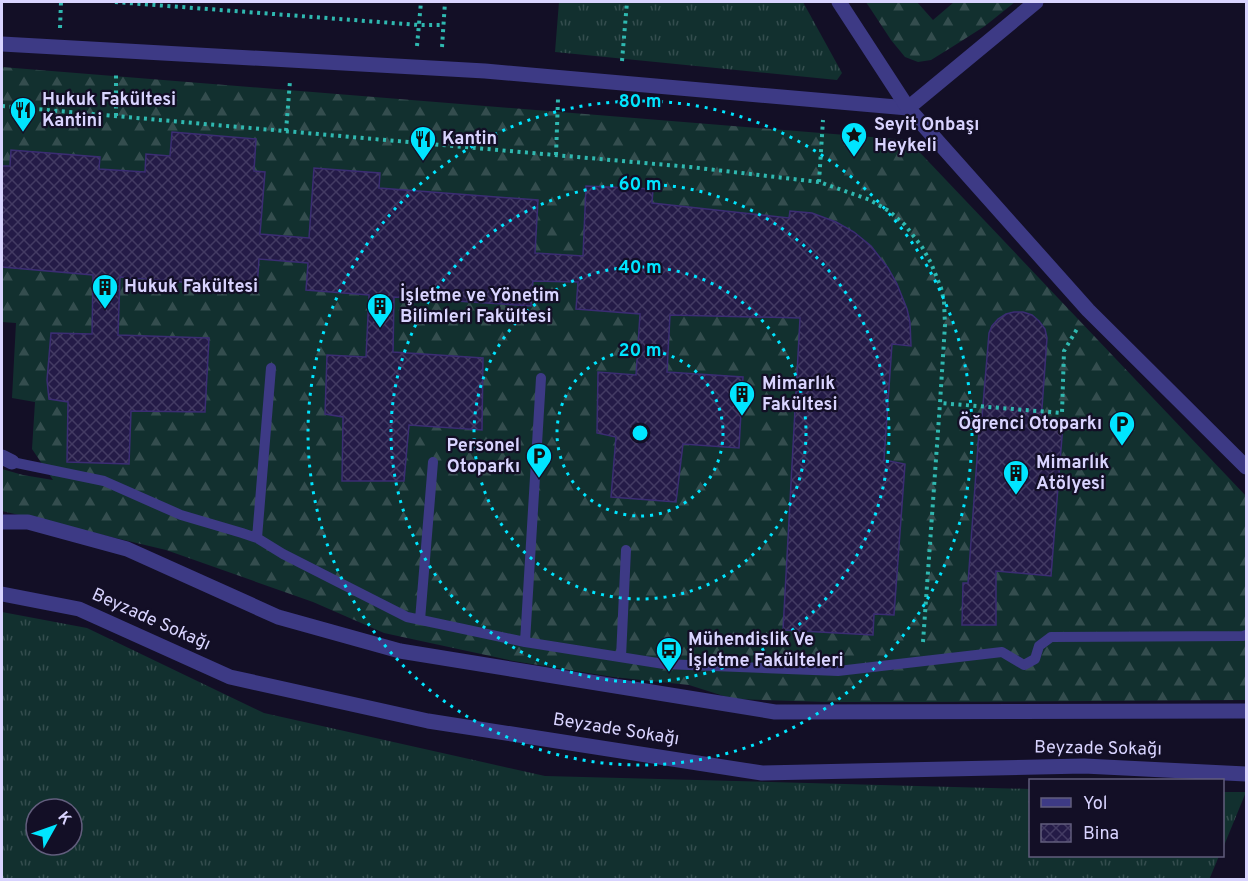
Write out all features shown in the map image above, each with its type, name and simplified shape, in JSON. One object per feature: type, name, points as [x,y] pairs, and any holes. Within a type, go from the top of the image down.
[{"type":"street","points":[[839,2],[908,108],[1088,310],[1246,467]]},
{"type":"street","points":[[2,44],[441,69],[908,108],[1036,2]]},
{"type":"street","points":[[2,522],[28,522],[127,549],[278,617],[400,651],[775,712],[1246,711]]},
{"type":"street","name":"Beyzade Sokağı","points":[[2,594],[79,609],[230,677],[428,721],[762,773],[1084,766],[1246,774]]},
{"type":"lane","points":[[257,538],[271,368]]},
{"type":"lane","points":[[525,642],[541,378]]},
{"type":"lane","points":[[7,460],[104,481],[181,516],[242,532],[407,617],[525,642],[664,664],[838,671],[1002,652],[1024,665],[1035,659],[1039,646],[1051,637],[1243,636],[1246,634]]},
{"type":"lane","points":[[420,620],[433,462]]},
{"type":"lane","points":[[621,657],[626,550]]},
{"type":"path","points":[[115,2],[444,25]]},
{"type":"path","points":[[416,68],[421,2]]},
{"type":"path","points":[[441,69],[445,2]]},
{"type":"path","points":[[620,83],[627,2]]},
{"type":"path","points":[[116,50],[116,116]]},
{"type":"path","points":[[286,131],[291,60]]},
{"type":"path","points":[[556,155],[559,78]]},
{"type":"path","points":[[819,182],[824,101]]},
{"type":"path","points":[[2,106],[690,167],[819,182],[870,200],[889,211],[905,225],[922,247],[931,263],[944,302],[945,325],[921,662]]},
{"type":"path","points":[[940,403],[1062,413],[1064,351],[1088,310]]},
{"type":"green space","points":[[559,2],[803,2],[842,73],[837,80],[555,52]]},
{"type":"green space","points":[[866,2],[917,2],[933,20],[954,2],[1015,2],[985,26],[931,60],[918,62],[905,57]]},
{"type":"green space","points":[[2,67],[908,140],[1246,496],[1246,700],[827,702],[733,699],[689,685],[613,677],[513,661],[384,633],[313,602],[166,550],[2,511],[2,469],[53,480],[32,449],[35,402],[12,398],[16,323],[2,322]]},
{"type":"green space","points":[[2,612],[87,628],[264,713],[545,776],[1029,789],[1029,857],[1219,857],[1209,880],[2,879]]},
{"type":"green space","points":[[1224,792],[1246,792],[1224,846]]},
{"type":"building","points":[[172,132],[256,139],[254,171],[265,172],[260,234],[309,238],[314,168],[380,173],[379,188],[538,200],[535,253],[583,256],[586,186],[653,189],[652,203],[789,218],[790,211],[812,213],[854,232],[871,246],[888,268],[897,284],[910,322],[911,346],[892,344],[884,460],[905,464],[894,615],[874,614],[873,635],[783,630],[800,318],[670,315],[667,372],[743,377],[739,448],[683,444],[676,502],[611,497],[616,437],[597,433],[598,372],[636,375],[640,314],[576,309],[578,282],[533,281],[531,306],[394,297],[393,352],[483,358],[482,430],[409,425],[404,481],[342,481],[343,417],[325,414],[327,355],[366,357],[369,295],[306,290],[308,263],[259,259],[257,288],[120,277],[118,335],[209,338],[205,412],[131,411],[129,464],[67,462],[68,402],[49,399],[47,380],[51,333],[92,334],[93,275],[2,267],[2,166],[10,166],[11,150],[100,157],[99,169],[145,172],[146,154],[170,156]]},
{"type":"building","name":"Mimarlık Atölyesi","points":[[1014,312],[1032,315],[1045,329],[1047,338],[1041,422],[1063,424],[1051,576],[996,571],[996,625],[962,625],[963,583],[968,583],[980,417],[982,417],[989,333],[998,319]]},
{"type":"place","name":"Hukuk Fakültesi Kantini","points":[[23,133]]},
{"type":"place","name":"Seyit Onbaşı Heykeli","points":[[854,158]]},
{"type":"place","name":"Kantin","points":[[423,162]]},
{"type":"place","name":"Hukuk Fakültesi","points":[[105,310]]},
{"type":"place","name":"İşletme ve Yönetim Bilimleri Fakültesi","points":[[380,329]]},
{"type":"place","name":"Mimarlık Fakültesi","points":[[742,417]]},
{"type":"place","name":"Öğrenci Otoparkı","points":[[1122,447]]},
{"type":"place","name":"Personel Otoparkı","points":[[539,479]]},
{"type":"place","name":"Mimarlık Atölyesi","points":[[1016,496]]},
{"type":"place","name":"Mühendislik Ve İşletme Fakülteleri","points":[[669,673]]}]
